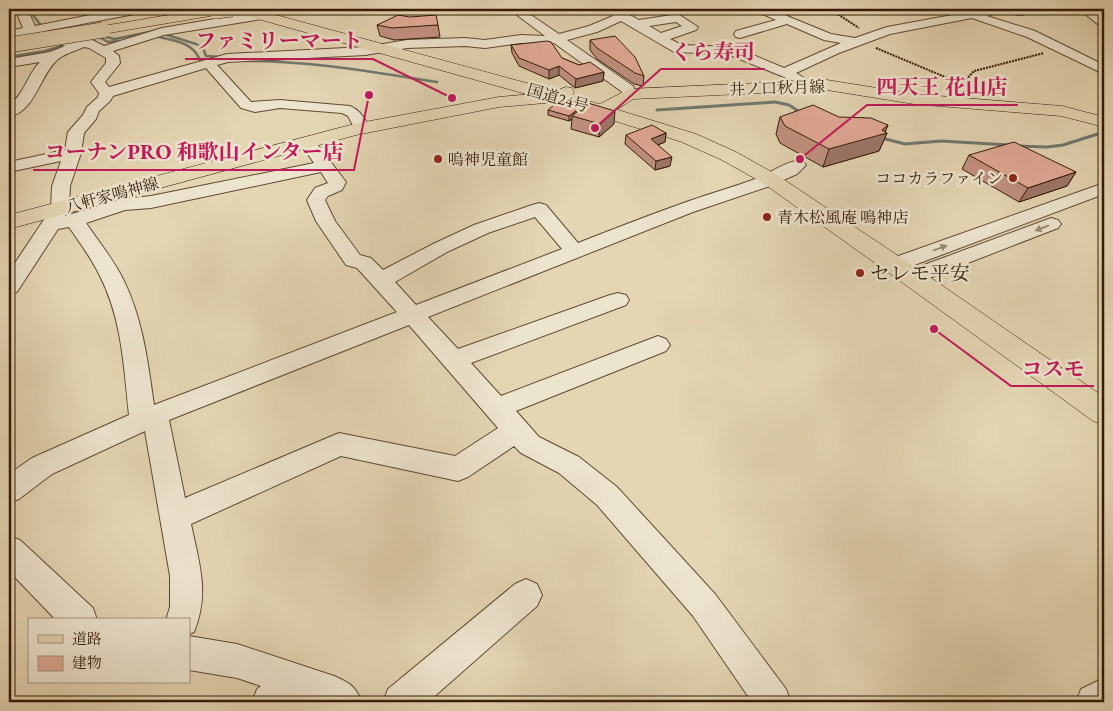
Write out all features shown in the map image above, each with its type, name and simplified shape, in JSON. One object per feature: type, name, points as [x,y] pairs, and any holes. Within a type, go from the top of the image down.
[{"type":"main road","name":"国道24号","points":[[218,9],[263,12],[398,46],[562,95]]},
{"type":"main road","points":[[9,45],[218,9]]},
{"type":"main road","name":"国道24号","points":[[263,12],[382,48],[606,107],[690,138],[729,156],[784,172],[912,268]]},
{"type":"main road","points":[[9,40],[100,28]]},
{"type":"main road","name":"井ノ口秋月線","points":[[606,107],[629,94],[827,86],[914,99],[1062,111],[1104,122]]},
{"type":"main road","name":"八軒家鳴神線","points":[[9,222],[62,218],[308,142],[362,128],[499,102],[562,95]]},
{"type":"main road","points":[[912,268],[1104,393]]},
{"type":"main road","points":[[912,268],[1104,413]]},
{"type":"street","points":[[9,287],[62,218],[61,186],[72,153],[76,132],[91,116],[92,110],[106,98],[106,93],[98,82],[114,63],[112,56],[92,44],[73,43],[36,31],[28,26],[21,9]]},
{"type":"street","points":[[9,35],[140,9]]},
{"type":"street","points":[[515,9],[628,89],[629,94]]},
{"type":"street","points":[[610,9],[624,12],[639,24],[679,49],[729,50],[799,78],[805,86]]},
{"type":"street","points":[[760,9],[828,37],[856,42]]},
{"type":"street","points":[[939,9],[1031,34],[1104,70]]},
{"type":"street","points":[[1086,9],[1104,23]]},
{"type":"street","points":[[786,72],[887,31],[993,10],[1024,10],[1030,22],[1031,34]]},
{"type":"street","points":[[103,50],[155,34],[263,12]]},
{"type":"street","points":[[106,93],[232,58],[465,42],[484,44],[521,39],[557,39],[593,29],[624,12]]},
{"type":"street","points":[[639,24],[678,18],[692,27],[660,38]]},
{"type":"street","points":[[740,34],[788,20]]},
{"type":"street","points":[[12,101],[53,56],[73,43]]},
{"type":"street","points":[[1078,58],[1095,52]]},
{"type":"street","points":[[9,63],[53,56]]},
{"type":"street","points":[[210,64],[246,105],[255,107],[280,104],[345,109],[354,113],[362,128]]},
{"type":"street","points":[[308,142],[336,182],[336,186],[321,192],[316,200],[326,221],[353,260],[364,263],[381,280],[530,445],[569,465],[607,496],[704,605],[773,702]]},
{"type":"street","points":[[9,167],[72,153]]},
{"type":"street","points":[[62,218],[124,205],[151,202],[326,166]]},
{"type":"street","points":[[9,490],[42,466],[149,418],[686,208],[784,172]]},
{"type":"street","points":[[912,268],[1104,188]]},
{"type":"street","points":[[912,268],[1104,204]]},
{"type":"street","points":[[381,280],[440,248],[481,230],[539,209],[575,252]]},
{"type":"street","points":[[62,218],[100,257],[115,283],[131,335],[149,418],[175,518],[186,576],[186,607],[183,618]]},
{"type":"street","points":[[454,360],[618,300]]},
{"type":"street","points":[[497,408],[658,345]]},
{"type":"street","points":[[175,518],[340,444],[458,468],[516,430]]},
{"type":"street","points":[[9,550],[51,594],[78,618]]},
{"type":"street","points":[[401,702],[526,596]]},
{"type":"street","points":[[190,653],[238,661],[282,691],[334,694],[344,702]]},
{"type":"street","points":[[1094,702],[1104,696]]},
{"type":"path","points":[[850,9],[836,13],[871,36]]},
{"type":"path","points":[[856,42],[864,43],[995,98],[1004,106]]},
{"type":"path","points":[[962,84],[974,71],[1059,49]]},
{"type":"building","points":[[398,15],[410,17],[436,15],[438,25],[392,28],[377,25]]},
{"type":"building","points":[[615,36],[635,57],[644,76],[635,73],[597,48],[590,40]]},
{"type":"building","points":[[551,42],[562,58],[579,65],[590,62],[604,72],[576,79],[559,66],[549,70],[519,58],[511,45]]},
{"type":"building","points":[[559,101],[580,108],[569,116],[548,110]]},
{"type":"building","points":[[588,103],[615,111],[600,124],[572,116]]},
{"type":"building","points":[[813,105],[839,117],[871,118],[888,125],[882,130],[887,133],[829,149],[785,126],[780,117]]},
{"type":"building","points":[[652,125],[666,133],[651,139],[672,157],[656,161],[626,135]]},
{"type":"building","points":[[1014,142],[1076,172],[1028,188],[969,155]]},
{"type":"waterway","points":[[28,9],[40,24],[57,33]]},
{"type":"waterway","points":[[101,36],[115,39],[154,31]]},
{"type":"waterway","points":[[164,34],[196,44],[203,48],[206,56],[221,57]]},
{"type":"waterway","points":[[155,36],[187,45],[197,54],[200,60],[208,60]]},
{"type":"waterway","points":[[101,38],[108,42],[119,41]]},
{"type":"waterway","points":[[9,57],[45,51],[69,44]]},
{"type":"waterway","points":[[246,61],[318,65],[437,82]]},
{"type":"waterway","points":[[657,110],[775,102],[789,105],[803,114]]},
{"type":"waterway","points":[[1017,146],[1047,147],[1063,145],[1104,132]]},
{"type":"waterway","points":[[878,137],[905,144],[941,141],[1009,145]]},
{"type":"place","name":"コーナンPRO 和歌山インター店","points":[[369,95]]},
{"type":"place","name":"ファミリーマート","points":[[452,98]]},
{"type":"place","name":"くら寿司","points":[[595,128]]},
{"type":"place","name":"嗚神児童館","points":[[438,159]]},
{"type":"place","name":"四天王 花山店","points":[[800,159]]},
{"type":"place","name":"ココカラファイン","points":[[1013,178]]},
{"type":"place","name":"青木松風庵 鳴神店","points":[[767,217]]},
{"type":"place","name":"セレモ平安","points":[[860,273]]},
{"type":"place","name":"コスモ","points":[[934,329]]}]
